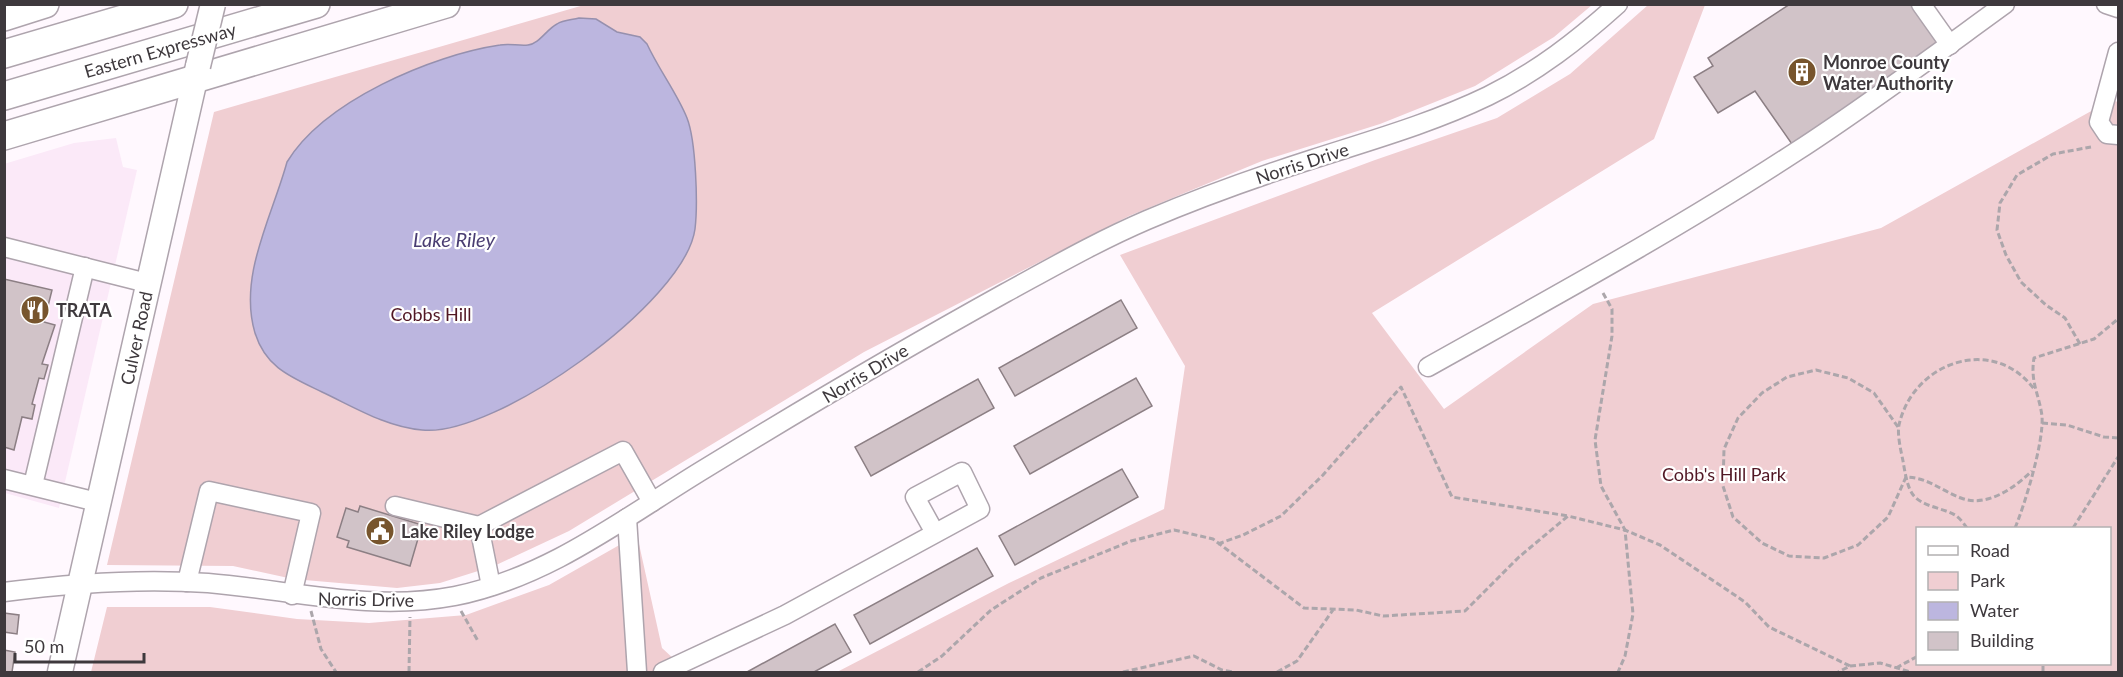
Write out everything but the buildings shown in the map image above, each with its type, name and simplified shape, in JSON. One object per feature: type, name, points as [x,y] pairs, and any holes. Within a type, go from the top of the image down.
[{"type":"highway","points":[[4,17],[45,4]]},
{"type":"highway","points":[[4,54],[174,4]]},
{"type":"highway","name":"Eastern Expressway","points":[[4,96],[316,4]]},
{"type":"highway","points":[[4,136],[196,73],[447,4]]},
{"type":"main road","name":"Culver Road","points":[[60,672],[100,503],[147,283],[213,4]]},
{"type":"street","name":"Norris Drive","points":[[4,591],[82,582],[187,582],[361,602],[410,601],[453,596],[536,571],[578,549],[940,328],[1040,273],[1143,221],[1230,187],[1444,115],[1490,95],[1572,46],[1618,4]]},
{"type":"street","points":[[1921,4],[1950,45]]},
{"type":"street","points":[[1428,367],[1644,246],[1734,190],[1853,114],[2005,4]]},
{"type":"street","points":[[2106,4],[2118,8]]},
{"type":"street","points":[[2118,52],[2099,122],[2107,134],[2118,135]]},
{"type":"street","points":[[4,247],[147,283]]},
{"type":"street","points":[[33,485],[85,267]]},
{"type":"street","points":[[395,506],[479,526],[623,452],[652,502]]},
{"type":"street","points":[[4,479],[100,503]]},
{"type":"street","points":[[187,582],[209,491],[311,513],[292,595]]},
{"type":"street","points":[[627,518],[637,672]]},
{"type":"street","points":[[479,526],[491,586]]},
{"type":"street","points":[[663,672],[784,615],[935,533]]},
{"type":"path","points":[[2080,344],[2065,318],[2046,305],[2021,282],[2006,255],[1997,231],[2000,203],[2017,175],[2053,154],[2091,147]]},
{"type":"path","points":[[1603,293],[1612,309],[1612,336],[1595,440],[1601,486],[1625,530],[1633,614],[1625,656],[1618,672]]},
{"type":"path","points":[[2015,527],[2040,439],[2041,423],[2031,375],[2034,357],[2094,339],[2118,319]]},
{"type":"path","points":[[1898,427],[1909,397],[1934,371],[1964,361],[1999,361],[2025,377],[2034,389]]},
{"type":"path","points":[[1906,477],[1888,517],[1858,546],[1824,558],[1788,556],[1762,543],[1734,517],[1722,486],[1724,449],[1738,418],[1762,393],[1787,377],[1816,370],[1848,378],[1874,393],[1898,427],[1906,477],[1914,496],[1935,508],[1957,516],[1966,527]]},
{"type":"path","points":[[1218,544],[1243,535],[1281,516],[1323,475],[1401,387],[1452,496],[1568,516],[1625,530],[1660,544],[1745,602],[1769,627],[1850,666]]},
{"type":"path","points":[[2041,423],[2067,424],[2104,437],[2118,438]]},
{"type":"path","points":[[2074,527],[2118,457]]},
{"type":"path","points":[[1906,477],[1923,478],[1964,499],[1989,499],[2015,488],[2031,471]]},
{"type":"path","points":[[918,672],[942,656],[990,610],[1041,578],[1131,540],[1174,530],[1213,540],[1304,608],[1356,610],[1383,616],[1465,611],[1519,556],[1568,516]]},
{"type":"path","points":[[453,596],[477,641]]},
{"type":"path","points":[[312,597],[311,617],[314,628],[321,649],[336,672]]},
{"type":"path","points":[[409,672],[410,601]]},
{"type":"path","points":[[1277,672],[1297,661],[1334,610]]},
{"type":"path","points":[[1123,672],[1194,656],[1222,670],[1234,672]]},
{"type":"path","points":[[1896,668],[1916,657]]},
{"type":"path","points":[[1838,672],[1850,666],[1880,663],[1911,672]]},
{"type":"shaded area","points":[[116,138],[123,167],[137,170],[59,508],[5,493],[4,164],[74,143]]},
{"type":"green space","name":"Cobbs Hill","points":[[584,5],[1592,5],[1554,37],[1475,86],[1380,124],[1262,161],[1129,216],[864,352],[569,531],[494,566],[440,583],[397,588],[293,579],[233,566],[107,565],[214,112]]},
{"type":"green space","name":"Cobb's Hill Park","points":[[1648,5],[1705,5],[1654,139],[1372,313],[1444,409],[1593,304],[1881,228],[2111,100],[2118,102],[2118,672],[837,672],[1009,583],[1164,509],[1185,366],[1120,255],[1375,160],[1497,118],[1570,74]]},
{"type":"green space","points":[[637,535],[662,648],[688,672],[91,672],[107,607],[210,607],[297,619],[369,623],[466,615],[549,585]]},
{"type":"water","name":"Lake Riley","points":[[579,18],[596,19],[617,32],[640,37],[647,44],[678,100],[690,128],[696,173],[695,229],[683,259],[658,293],[623,327],[582,360],[537,389],[494,412],[454,427],[422,430],[383,421],[281,370],[266,355],[255,333],[251,312],[251,290],[259,247],[287,162],[304,140],[326,119],[353,101],[412,70],[473,50],[503,44],[532,44],[553,26]]},
{"type":"place","name":"Monroe County Water Authority","points":[[1802,72]]},
{"type":"place","name":"TRATA","points":[[35,310]]},
{"type":"place","name":"Lake Riley Lodge","points":[[380,531]]}]
